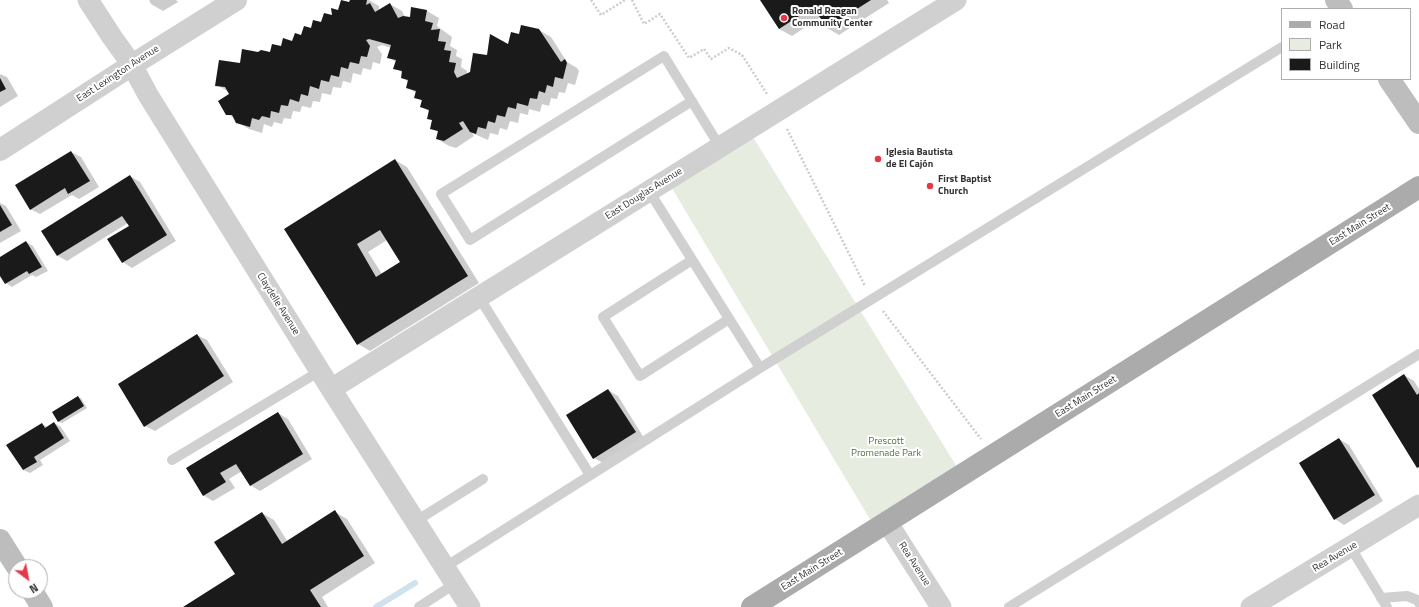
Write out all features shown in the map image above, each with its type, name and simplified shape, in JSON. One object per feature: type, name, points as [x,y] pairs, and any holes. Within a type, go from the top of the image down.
[{"type":"main road","points":[[1390,80],[1419,123]]},
{"type":"main road","name":"East Main Street","points":[[752,607],[1419,187]]},
{"type":"main road","points":[[0,540],[12,559]]},
{"type":"street","name":"Claydelle Avenue","points":[[88,0],[132,65],[148,95],[331,389],[470,607]]},
{"type":"street","name":"East Lexington Avenue","points":[[0,150],[236,0]]},
{"type":"street","name":"East Douglas Avenue","points":[[331,389],[956,0]]},
{"type":"street","name":"Rea Avenue","points":[[1251,607],[1419,505]]},
{"type":"street","name":"Rea Avenue","points":[[887,522],[941,607]]},
{"type":"lane","points":[[419,607],[450,575],[590,475],[760,368],[1281,48]]},
{"type":"lane","points":[[692,101],[470,240],[441,194],[664,56],[692,101],[720,147]]},
{"type":"lane","points":[[649,191],[760,368]]},
{"type":"lane","points":[[692,260],[603,317],[640,376],[729,319]]},
{"type":"lane","points":[[479,297],[590,475]]},
{"type":"lane","points":[[1009,607],[1419,354]]},
{"type":"lane","points":[[172,460],[320,371]]},
{"type":"lane","points":[[416,521],[483,479]]},
{"type":"lane","points":[[1350,548],[1387,607]]},
{"type":"lane","points":[[1381,598],[1407,596],[1417,600],[1419,603]]},
{"type":"path","points":[[591,0],[601,15],[625,0]]},
{"type":"path","points":[[632,0],[644,24],[660,14],[689,58],[704,49],[711,59],[729,48],[742,54],[778,111]]},
{"type":"green space","name":"Prescott Promenade Park","points":[[748,129],[957,467],[871,521],[667,180]]},
{"type":"building","points":[[341,0],[349,2],[350,0],[367,0],[366,5],[370,3],[375,12],[390,3],[398,18],[403,16],[410,17],[411,7],[427,10],[425,21],[433,23],[431,30],[440,29],[438,41],[446,42],[444,50],[451,51],[449,62],[456,63],[454,72],[457,78],[470,72],[473,53],[487,55],[490,34],[508,44],[511,32],[519,34],[521,25],[539,29],[561,62],[565,59],[567,63],[563,79],[555,77],[553,87],[547,85],[545,93],[539,91],[537,99],[530,98],[528,106],[517,103],[516,109],[508,107],[505,117],[497,115],[495,123],[488,121],[486,129],[478,127],[476,134],[470,132],[463,121],[459,123],[463,129],[444,141],[436,139],[438,131],[430,129],[432,120],[427,119],[429,110],[420,107],[422,100],[414,98],[416,91],[406,88],[408,80],[401,78],[402,71],[393,69],[396,60],[387,58],[391,45],[369,39],[366,40],[370,46],[367,57],[361,56],[359,64],[350,62],[348,69],[341,67],[339,77],[331,75],[329,82],[321,80],[319,89],[310,86],[308,96],[301,94],[299,102],[290,99],[288,106],[281,105],[279,113],[271,111],[270,118],[262,116],[259,120],[252,118],[250,127],[236,123],[232,115],[226,115],[218,101],[229,94],[225,87],[215,86],[219,60],[240,63],[242,49],[258,52],[261,50],[270,52],[272,44],[281,46],[283,38],[292,41],[295,33],[301,35],[304,26],[311,28],[313,20],[321,22],[324,13],[332,15],[331,8],[338,10]]},
{"type":"building","name":"Ronald Reagan Community Center","points":[[760,0],[871,0],[827,28],[813,7],[779,29]]},
{"type":"building","points":[[0,78],[6,89],[0,92]]},
{"type":"building","points":[[71,151],[90,181],[68,194],[65,188],[30,210],[15,185]]},
{"type":"building","points":[[395,159],[468,276],[357,345],[284,229]],"holes":[[[380,230],[400,262],[376,277],[357,244]]]},
{"type":"building","points":[[130,175],[167,235],[122,263],[107,239],[129,226],[122,216],[57,256],[41,231]]},
{"type":"building","points":[[0,205],[12,225],[0,232]]},
{"type":"building","points":[[26,241],[42,267],[29,274],[27,271],[5,284],[0,276],[0,257]]},
{"type":"building","points":[[197,334],[224,376],[144,427],[118,384]]},
{"type":"building","points":[[1404,374],[1417,395],[1419,393],[1419,467],[1417,468],[1372,395]]},
{"type":"building","points":[[608,389],[636,432],[593,459],[566,415]]},
{"type":"building","points":[[78,396],[84,406],[58,422],[52,412]]},
{"type":"building","points":[[278,412],[303,454],[250,486],[236,464],[220,473],[226,482],[203,496],[186,468]]},
{"type":"building","points":[[54,422],[64,438],[34,457],[37,462],[23,470],[6,445],[42,423],[45,428]]},
{"type":"building","points":[[1339,438],[1375,495],[1334,520],[1299,463]]},
{"type":"building","points":[[335,510],[364,556],[310,590],[321,607],[183,607],[235,574],[214,542],[262,512],[282,544]]},
{"type":"waterway","points":[[376,607],[415,583]]},
{"type":"place","name":"Ronald Reagan Community Center","points":[[784,18]]},
{"type":"place","name":"Iglesia Bautista de El Cajón","points":[[878,159]]},
{"type":"place","name":"First Baptist Church","points":[[930,186]]}]
